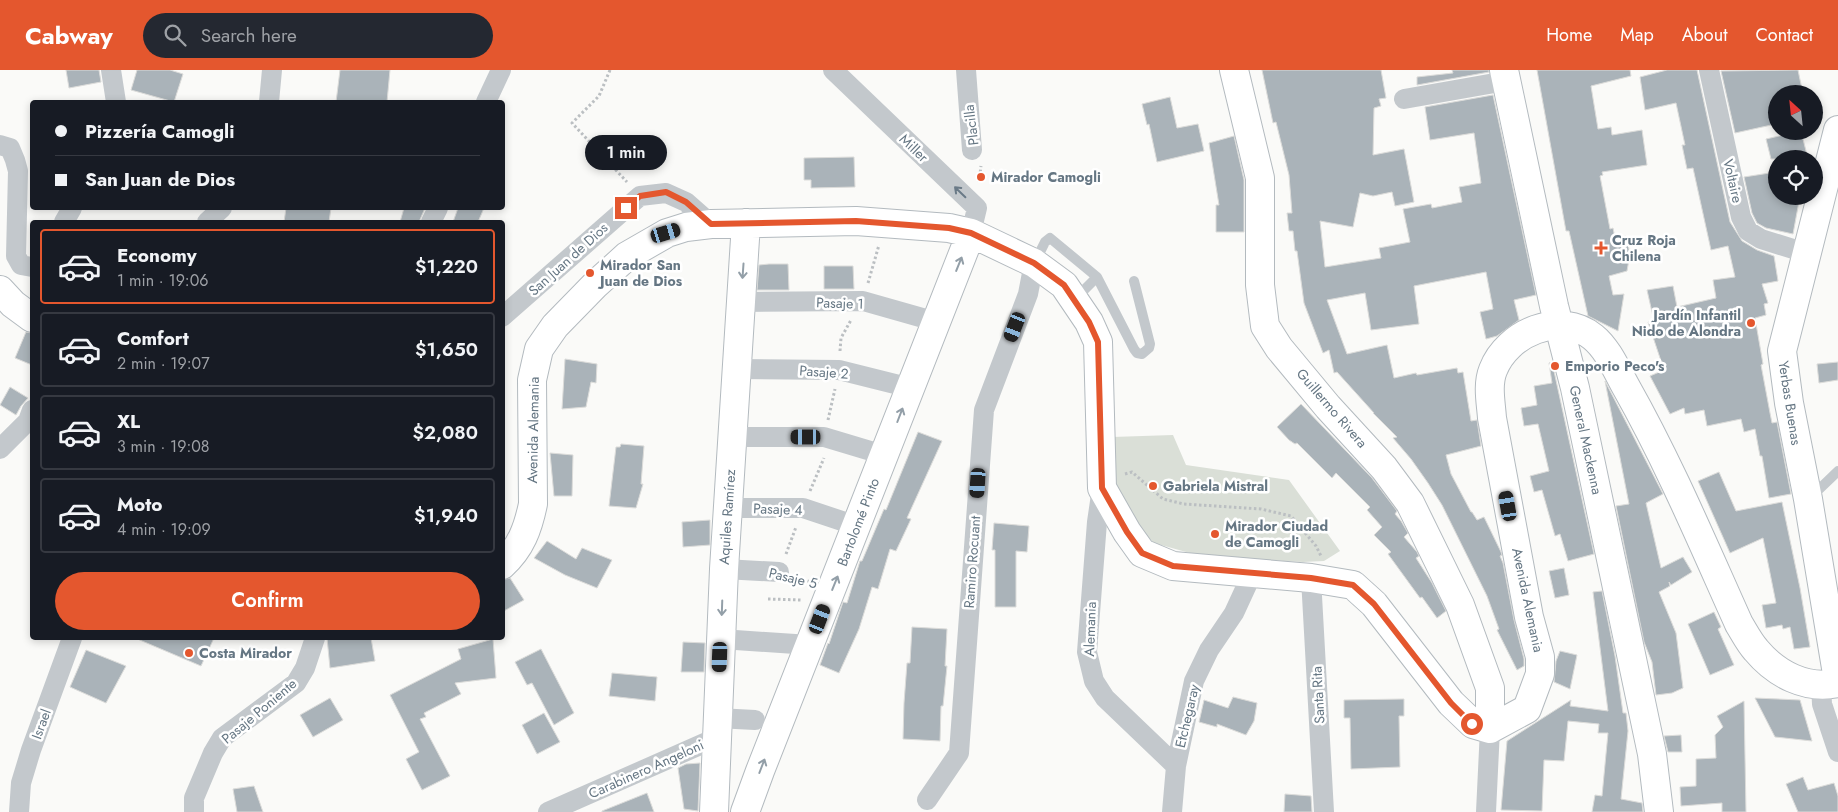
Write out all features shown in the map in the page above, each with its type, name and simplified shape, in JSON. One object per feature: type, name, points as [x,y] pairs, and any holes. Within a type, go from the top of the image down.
[{"type":"main road","name":"Guillermo Rivera","points":[[1234,70],[1260,178],[1260,285],[1264,326],[1279,348],[1328,407],[1384,468],[1410,504],[1460,605],[1490,688],[1490,728]]},
{"type":"main road","name":"General Mackenna","points":[[1505,76],[1558,324],[1575,388],[1652,754],[1659,812]]},
{"type":"main road","name":"Yerbas Buenas","points":[[1832,683],[1808,499],[1790,413],[1782,351],[1838,130]]},
{"type":"main road","name":"Avenida Alemania","points":[[505,561],[524,539],[532,510],[532,380],[539,349],[555,326],[596,284],[627,256],[666,233],[686,227],[711,224],[856,221],[949,228],[974,220],[1064,285],[1089,322],[1098,342],[1102,488],[1127,532],[1142,553],[1173,566],[1252,574],[1318,570],[1353,585],[1374,604],[1451,703],[1472,724],[1490,728],[1527,710],[1540,674],[1540,657],[1529,617],[1492,418],[1489,392],[1492,371],[1502,352],[1520,338],[1541,328],[1558,324]]},
{"type":"main road","name":"Bartolomé Pinto","points":[[745,812],[911,388],[974,220]]},
{"type":"main road","name":"Aquiles Ramírez","points":[[714,812],[727,508],[746,223]]},
{"type":"main road","points":[[0,290],[13,304],[30,317]]},
{"type":"main road","points":[[1558,324],[1574,326],[1594,337],[1612,362],[1644,418],[1739,624],[1755,650],[1786,676],[1803,683],[1832,683]]},
{"type":"street","points":[[111,70],[116,100]]},
{"type":"street","points":[[269,100],[272,70]]},
{"type":"street","points":[[487,100],[501,70]]},
{"type":"street","name":"Miller","points":[[833,70],[974,220]]},
{"type":"street","name":"Placilla","points":[[966,70],[972,150]]},
{"type":"street","name":"Voltaire","points":[[1709,70],[1741,217],[1748,230],[1761,239],[1806,253]]},
{"type":"street","points":[[1404,99],[1505,76]]},
{"type":"street","points":[[0,145],[10,148],[16,160],[18,171],[16,256],[22,266],[30,266]]},
{"type":"street","points":[[640,196],[666,192],[686,202],[711,224]]},
{"type":"street","name":"San Juan de Dios","points":[[505,314],[640,196]]},
{"type":"street","points":[[209,220],[220,210]]},
{"type":"street","name":"Ramiro Rocuant","points":[[927,800],[959,753],[984,410],[1028,294],[1034,263]]},
{"type":"street","name":"Pasaje 1","points":[[740,302],[863,301],[936,322]]},
{"type":"street","name":"Pasaje 2","points":[[736,369],[839,370],[911,388]]},
{"type":"street","points":[[0,450],[28,421],[30,416]]},
{"type":"street","points":[[732,437],[824,438],[884,455]]},
{"type":"street","name":"Alemania","points":[[1102,488],[1097,522],[1087,652],[1094,681],[1105,698],[1176,766]]},
{"type":"street","name":"Pasaje 4","points":[[727,508],[804,508],[857,526]]},
{"type":"street","name":"Pasaje 5","points":[[724,569],[779,572]]},
{"type":"street","name":"Santa Rita","points":[[1318,570],[1324,812]]},
{"type":"street","name":"Etchegaray","points":[[1172,812],[1176,766],[1194,681],[1209,650],[1234,612],[1252,574]]},
{"type":"street","points":[[721,639],[810,645]]},
{"type":"street","name":"Israel","points":[[19,812],[21,783],[31,750],[71,640]]},
{"type":"street","name":"Pasaje Poniente","points":[[194,812],[194,798],[212,753],[222,738],[296,683],[305,668],[314,640]]},
{"type":"street","name":"Yerbas Buenas","points":[[1832,683],[1822,704],[1838,752]]},
{"type":"street","points":[[717,728],[755,720]]},
{"type":"street","name":"Carabinero Angeloni","points":[[548,812],[717,728]]},
{"type":"street","points":[[1486,812],[1490,728]]},
{"type":"lane","points":[[1034,263],[1045,242],[1050,238],[1097,277],[1134,349],[1142,354],[1149,348],[1150,344],[1134,281]]},
{"type":"lane","points":[[1074,300],[1097,277]]},
{"type":"lane","points":[[1808,499],[1838,471]]},
{"type":"path","points":[[610,70],[598,96],[572,122],[640,196]]},
{"type":"path","name":"Placilla","points":[[972,150],[981,161],[974,220]]},
{"type":"path","points":[[779,572],[826,452],[824,438],[839,370],[841,338],[863,301],[885,223]]},
{"type":"path","points":[[1132,472],[1163,499],[1184,504],[1261,509],[1291,516],[1316,546],[1318,570]]},
{"type":"path","name":"Pasaje 5","points":[[779,572],[832,588]]},
{"type":"path","name":"Pasaje 5","points":[[768,599],[799,599]]},
{"type":"shaded area","points":[[1173,435],[1186,465],[1289,480],[1340,551],[1324,561],[1303,562],[1204,557],[1154,543],[1142,531],[1112,477],[1112,437]]},
{"type":"building","points":[[66,70],[99,70],[101,82],[69,88]]},
{"type":"building","points":[[137,70],[170,70],[183,74],[175,100],[167,100],[131,90]]},
{"type":"building","points":[[340,70],[390,70],[387,100],[336,100]]},
{"type":"building","points":[[1262,70],[1381,70],[1386,98],[1379,99],[1381,106],[1374,108],[1373,155],[1404,149],[1414,202],[1395,206],[1392,192],[1373,196],[1360,193],[1353,227],[1320,221],[1325,267],[1381,258],[1379,248],[1410,242],[1403,209],[1431,204],[1432,208],[1462,202],[1459,187],[1481,183],[1474,133],[1430,140],[1425,107],[1493,95],[1536,295],[1514,300],[1519,320],[1497,336],[1486,339],[1480,312],[1493,309],[1486,272],[1414,286],[1419,324],[1371,330],[1365,293],[1327,300],[1347,354],[1387,345],[1394,378],[1457,368],[1458,373],[1463,372],[1471,421],[1477,420],[1481,446],[1446,455],[1451,474],[1471,512],[1477,520],[1484,517],[1502,555],[1500,556],[1524,659],[1524,666],[1517,670],[1497,630],[1499,629],[1487,596],[1442,505],[1411,459],[1393,438],[1397,437],[1337,372],[1334,373],[1329,350],[1323,353],[1304,303],[1293,231],[1289,231],[1287,213],[1292,213],[1289,175],[1276,122],[1273,123]]},
{"type":"building","points":[[1452,70],[1489,70],[1489,72],[1417,85],[1417,77],[1453,73]]},
{"type":"building","points":[[1537,70],[1630,70],[1631,76],[1591,86],[1598,129],[1611,127],[1612,135],[1642,130],[1647,165],[1602,172],[1603,175],[1600,176],[1610,229],[1613,228],[1615,238],[1626,236],[1630,254],[1627,271],[1609,276],[1613,295],[1624,294],[1618,331],[1588,316],[1569,231],[1566,231]]},
{"type":"building","points":[[1667,70],[1697,70],[1730,222],[1742,241],[1757,250],[1774,256],[1778,281],[1762,284],[1768,303],[1764,304],[1766,315],[1755,318],[1763,364],[1761,365],[1772,423],[1777,422],[1791,494],[1769,498],[1755,429],[1744,432],[1741,419],[1707,426],[1704,410],[1685,414],[1684,408],[1670,414],[1650,376],[1664,370],[1648,322],[1654,321],[1647,290],[1673,286],[1677,307],[1716,298],[1713,280],[1735,277],[1728,246],[1711,250],[1693,168],[1687,169],[1682,145],[1685,145],[1676,103],[1645,110],[1640,77]]},
{"type":"building","points":[[1798,70],[1801,85],[1768,85],[1768,126],[1735,133],[1721,71]]},
{"type":"building","points":[[1170,97],[1177,128],[1198,124],[1204,151],[1157,162],[1149,124],[1147,125],[1142,104]]},
{"type":"building","points":[[1234,136],[1244,180],[1244,232],[1216,232],[1216,205],[1219,205],[1209,143]]},
{"type":"building","points":[[1766,139],[1803,140],[1806,150],[1769,150]]},
{"type":"building","points":[[854,157],[855,187],[811,188],[811,180],[804,180],[804,158]]},
{"type":"building","points":[[1768,173],[1768,205],[1798,205],[1793,234],[1766,228],[1757,223],[1752,213],[1744,177]]},
{"type":"building","points":[[286,210],[331,210],[329,220],[284,220]]},
{"type":"building","points":[[403,210],[424,210],[420,220],[401,220]]},
{"type":"building","points":[[457,210],[483,210],[479,220],[454,220]]},
{"type":"building","points":[[788,264],[789,290],[757,290],[759,265]]},
{"type":"building","points":[[824,266],[853,266],[854,289],[824,289]]},
{"type":"building","points":[[26,332],[30,333],[30,364],[15,358]]},
{"type":"building","points":[[565,359],[597,364],[596,383],[591,382],[586,407],[562,409]]},
{"type":"building","points":[[1552,362],[1594,554],[1568,561],[1560,534],[1555,536],[1542,490],[1534,492],[1530,476],[1549,471],[1538,424],[1524,426],[1521,408],[1537,405],[1534,386],[1552,383],[1549,363]]},
{"type":"building","points":[[1838,362],[1838,380],[1819,383],[1817,364]]},
{"type":"building","points":[[1605,381],[1663,494],[1646,503],[1661,568],[1683,557],[1692,572],[1671,585],[1669,582],[1670,586],[1659,592],[1676,633],[1683,688],[1672,693],[1656,695],[1652,662],[1644,642],[1616,506],[1629,504]]},
{"type":"building","points":[[10,387],[28,398],[16,415],[0,405]]},
{"type":"building","points":[[1301,404],[1372,478],[1397,511],[1395,514],[1408,533],[1404,537],[1417,552],[1419,556],[1416,558],[1432,583],[1446,611],[1437,618],[1388,554],[1391,552],[1374,535],[1382,527],[1367,510],[1370,507],[1336,473],[1332,478],[1297,443],[1295,444],[1289,440],[1277,427]]},
{"type":"building","points":[[918,432],[942,441],[907,518],[911,519],[896,551],[890,549],[878,589],[872,587],[859,629],[839,673],[820,665],[843,602],[847,603],[860,561],[862,561],[884,509],[886,510]]},
{"type":"building","points":[[621,444],[644,446],[641,484],[643,484],[636,508],[609,506],[616,447],[620,447]]},
{"type":"building","points":[[550,453],[573,455],[572,496],[554,496]]},
{"type":"building","points":[[1719,472],[1736,511],[1782,502],[1810,647],[1794,649],[1790,627],[1783,629],[1782,625],[1766,628],[1762,605],[1776,603],[1763,538],[1730,553],[1698,481]]},
{"type":"building","points":[[710,520],[710,545],[683,547],[682,522]]},
{"type":"building","points":[[994,523],[1029,526],[1027,552],[1016,551],[1016,607],[995,607],[995,550],[992,550]]},
{"type":"building","points":[[547,541],[576,559],[582,548],[612,560],[597,588],[565,575],[534,558]]},
{"type":"building","points":[[1564,568],[1569,595],[1555,598],[1549,571]]},
{"type":"building","points":[[510,578],[524,600],[505,610],[505,579]]},
{"type":"building","points":[[1602,591],[1615,656],[1623,713],[1626,713],[1628,731],[1621,799],[1642,803],[1643,812],[1592,812],[1595,795],[1602,796],[1608,733],[1598,733],[1599,724],[1568,721],[1564,761],[1544,760],[1542,811],[1501,810],[1507,741],[1571,700],[1570,706],[1608,711],[1593,592]]},
{"type":"building","points":[[1714,612],[1721,627],[1718,629],[1734,665],[1710,675],[1688,624]]},
{"type":"building","points":[[912,627],[947,629],[945,666],[947,666],[943,706],[941,706],[940,741],[903,739],[907,663],[910,663]]},
{"type":"building","name":"Costa Mirador","points":[[140,640],[213,640],[201,666]]},
{"type":"building","points":[[327,640],[371,640],[375,661],[330,668]]},
{"type":"building","points":[[493,640],[496,678],[455,683],[461,694],[424,713],[426,717],[420,719],[450,776],[422,790],[406,759],[419,752],[390,695],[461,659],[458,649]]},
{"type":"building","points":[[683,642],[705,643],[704,672],[681,672]]},
{"type":"building","points":[[541,649],[574,713],[554,725],[532,683],[527,685],[515,662]]},
{"type":"building","points":[[86,650],[126,666],[106,703],[70,687]]},
{"type":"building","points":[[1560,651],[1577,655],[1570,689],[1554,682],[1556,661]]},
{"type":"building","points":[[612,673],[657,677],[655,701],[609,696]]},
{"type":"building","points":[[1233,697],[1257,703],[1254,721],[1246,735],[1217,724],[1217,727],[1199,722],[1204,700],[1228,708]]},
{"type":"building","points":[[330,698],[343,720],[313,737],[300,715]]},
{"type":"building","points":[[1755,698],[1800,700],[1812,741],[1775,737]]},
{"type":"building","points":[[1404,699],[1404,716],[1399,716],[1400,767],[1351,769],[1350,718],[1344,718],[1344,700]]},
{"type":"building","points":[[1744,701],[1746,812],[1722,812],[1722,803],[1681,806],[1680,787],[1696,786],[1696,759],[1716,758],[1715,735],[1723,727],[1717,716]]},
{"type":"building","points":[[544,713],[560,742],[537,754],[522,725]]},
{"type":"building","points":[[1681,735],[1682,752],[1668,752],[1664,736]]},
{"type":"building","points":[[700,763],[698,811],[684,809],[678,768],[686,764]]},
{"type":"building","points":[[1803,777],[1808,790],[1834,783],[1838,796],[1838,812],[1798,812],[1786,784]]},
{"type":"building","points":[[254,786],[263,812],[237,812],[233,789]]},
{"type":"building","points":[[647,793],[654,812],[602,812],[602,811]]},
{"type":"building","points":[[1285,794],[1311,796],[1312,812],[1284,812]]},
{"type":"place","name":"Mirador Camogli","points":[[981,177]]},
{"type":"place","name":"Cruz Roja Chilena","points":[[1601,248]]},
{"type":"place","name":"Mirador San Juan de Dios","points":[[590,273]]},
{"type":"place","name":"Jardín Infantil Nido de Alondra","points":[[1751,323]]},
{"type":"place","name":"Emporio Peco's","points":[[1555,366]]},
{"type":"place","name":"Gabriela Mistral","points":[[1153,486]]},
{"type":"place","name":"Mirador Ciudad de Camogli","points":[[1215,534]]},
{"type":"place","name":"Costa Mirador","points":[[189,653]]},
{"type":"route","points":[[626,208],[640,196],[666,192],[686,202],[711,224],[856,221],[949,228],[971,233],[1034,263],[1064,285],[1089,322],[1098,342],[1102,488],[1127,532],[1142,553],[1173,566],[1333,580],[1353,585],[1374,604],[1451,703],[1472,724]]}]
